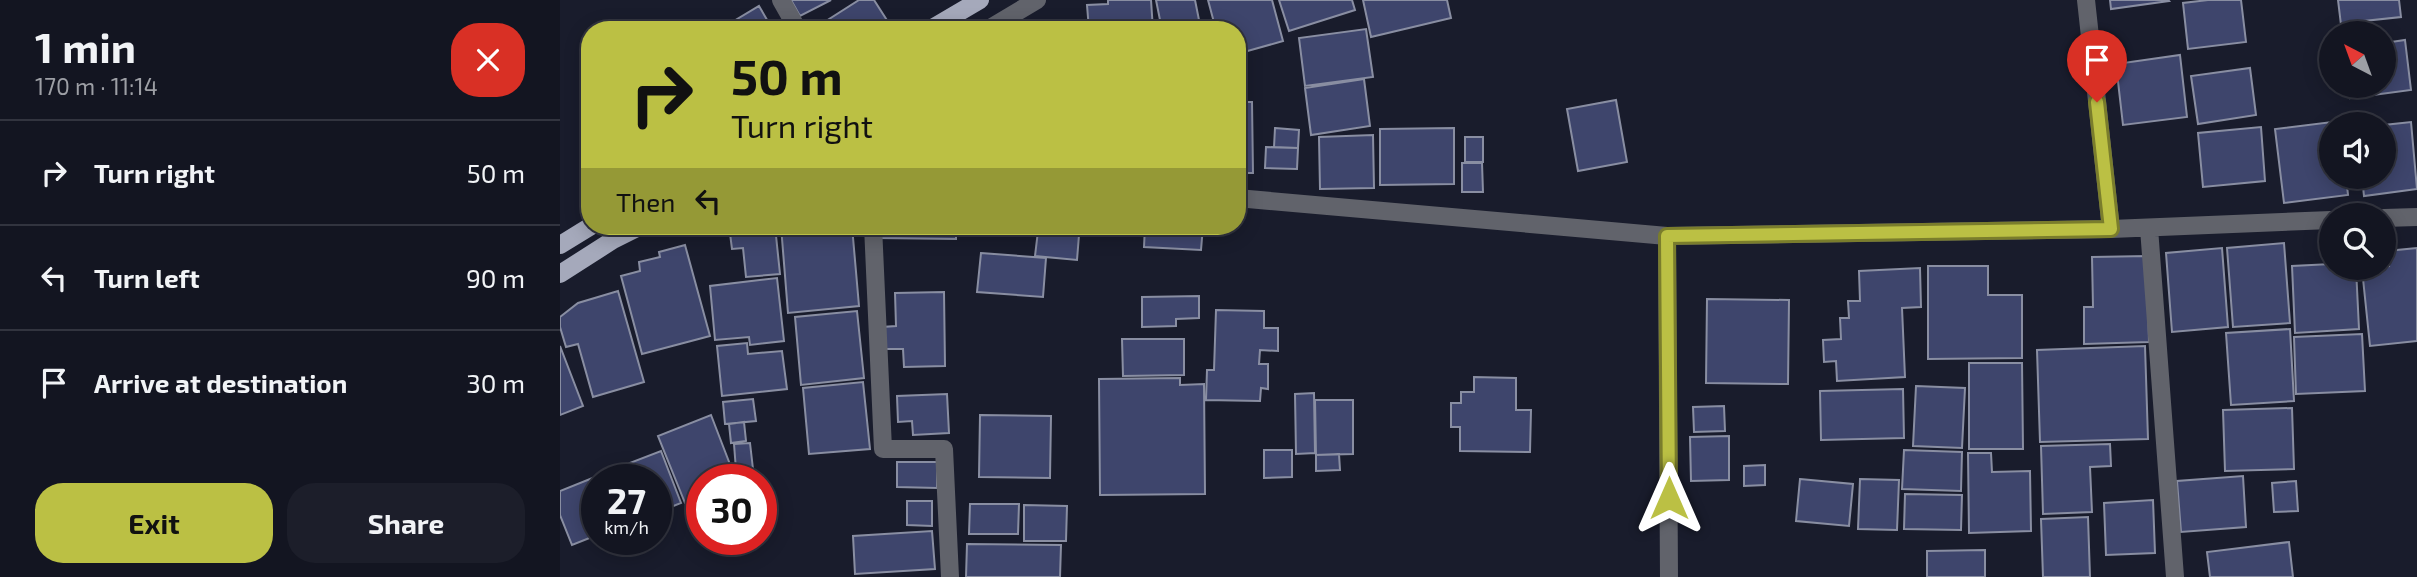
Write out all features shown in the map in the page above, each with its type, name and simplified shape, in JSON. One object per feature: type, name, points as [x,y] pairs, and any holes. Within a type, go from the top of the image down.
[{"type":"main road","points":[[944,21],[980,0]]},
{"type":"main road","points":[[560,245],[581,232]]},
{"type":"main road","points":[[560,274],[623,235]]},
{"type":"street","points":[[781,0],[793,21]]},
{"type":"street","points":[[1002,21],[1037,0]]},
{"type":"street","points":[[2087,0],[2111,229]]},
{"type":"street","points":[[1246,199],[1667,236],[2111,229],[2319,221]]},
{"type":"street","points":[[2396,218],[2417,217]]},
{"type":"street","points":[[2148,228],[2175,577]]},
{"type":"street","points":[[873,235],[884,449],[944,449],[950,577]]},
{"type":"street","points":[[1667,236],[1669,577]]},
{"type":"building","points":[[791,0],[831,0],[800,16]]},
{"type":"building","points":[[859,0],[874,0],[887,21],[826,21]]},
{"type":"building","points":[[1108,0],[1151,0],[1152,21],[1088,21],[1087,5],[1108,4]]},
{"type":"building","points":[[1156,0],[1195,0],[1199,21],[1160,21]]},
{"type":"building","points":[[1208,0],[1272,0],[1283,41],[1246,51],[1246,21],[1214,21]]},
{"type":"building","points":[[1279,0],[1352,0],[1355,10],[1289,31]]},
{"type":"building","points":[[1363,0],[1447,0],[1451,18],[1371,37]]},
{"type":"building","points":[[2110,0],[2168,0],[2169,1],[2111,9]]},
{"type":"building","points":[[2241,0],[2246,42],[2188,49],[2183,3]]},
{"type":"building","points":[[2338,0],[2399,0],[2401,17],[2341,21]]},
{"type":"building","points":[[759,6],[768,21],[734,21]]},
{"type":"building","points":[[1366,29],[1373,77],[1305,86],[1299,38]]},
{"type":"building","points":[[2405,40],[2411,90],[2396,92],[2396,41]]},
{"type":"building","points":[[2180,55],[2187,117],[2123,125],[2116,64]]},
{"type":"building","points":[[2250,68],[2256,115],[2198,124],[2191,76]]},
{"type":"building","points":[[1364,79],[1370,126],[1311,135],[1305,88]]},
{"type":"building","points":[[1616,100],[1627,162],[1578,171],[1567,109]]},
{"type":"building","points":[[1246,102],[1252,102],[1253,173],[1246,173]]},
{"type":"building","points":[[2411,122],[2417,189],[2364,196],[2363,189],[2396,189],[2396,124]]},
{"type":"building","points":[[2319,124],[2319,189],[2347,189],[2348,195],[2284,203],[2275,129]]},
{"type":"building","points":[[2261,127],[2265,181],[2203,187],[2198,133]]},
{"type":"building","points":[[1275,128],[1299,130],[1298,148],[1274,147]]},
{"type":"building","points":[[1454,128],[1454,184],[1380,185],[1380,129]]},
{"type":"building","points":[[1373,135],[1374,188],[1320,189],[1319,137]]},
{"type":"building","points":[[1465,137],[1483,137],[1483,162],[1465,162]]},
{"type":"building","points":[[1266,147],[1298,148],[1297,169],[1265,168]]},
{"type":"building","points":[[1462,163],[1482,163],[1483,192],[1462,192]]},
{"type":"building","points":[[730,235],[776,235],[780,274],[746,277],[743,248],[732,249]]},
{"type":"building","points":[[782,235],[853,235],[859,306],[788,313]]},
{"type":"building","points":[[877,235],[956,235],[956,239],[877,238]]},
{"type":"building","points":[[1038,235],[1079,235],[1077,260],[1035,256]]},
{"type":"building","points":[[1145,235],[1202,235],[1201,250],[1144,247]]},
{"type":"building","points":[[2284,243],[2290,323],[2233,327],[2227,248]]},
{"type":"building","points":[[685,245],[710,336],[642,354],[621,276],[640,271],[639,262],[660,257],[659,252]]},
{"type":"building","points":[[2222,248],[2228,327],[2172,332],[2166,253]]},
{"type":"building","points":[[2417,248],[2417,341],[2370,346],[2363,280],[2396,280],[2396,250]]},
{"type":"building","points":[[981,253],[1046,258],[1043,297],[977,292]]},
{"type":"building","points":[[2147,256],[2149,342],[2084,344],[2084,307],[2093,307],[2092,257]]},
{"type":"building","points":[[2319,265],[2319,280],[2357,280],[2359,329],[2295,333],[2292,266]]},
{"type":"building","points":[[1928,266],[1988,266],[1988,295],[2022,295],[2022,358],[1928,359]]},
{"type":"building","points":[[1920,268],[1921,307],[1902,308],[1905,377],[1837,381],[1836,361],[1824,362],[1823,340],[1841,339],[1840,318],[1849,318],[1848,301],[1860,301],[1859,271]]},
{"type":"building","points":[[777,278],[784,341],[750,345],[749,337],[715,340],[710,286]]},
{"type":"building","points":[[618,291],[644,382],[593,397],[578,344],[566,347],[560,317],[578,303]]},
{"type":"building","points":[[944,292],[945,366],[904,367],[903,349],[883,349],[882,327],[896,326],[895,293]]},
{"type":"building","points":[[1199,296],[1199,318],[1176,319],[1176,326],[1142,327],[1142,297]]},
{"type":"building","points":[[1707,299],[1789,300],[1788,384],[1706,383]]},
{"type":"building","points":[[1216,310],[1264,311],[1264,328],[1278,328],[1278,351],[1260,350],[1259,364],[1268,364],[1268,389],[1261,388],[1260,401],[1206,400],[1207,370],[1214,370]]},
{"type":"building","points":[[857,311],[864,378],[801,385],[795,317]]},
{"type":"building","points":[[2290,329],[2294,401],[2231,405],[2226,333]]},
{"type":"building","points":[[2362,334],[2365,391],[2296,394],[2294,337]]},
{"type":"building","points":[[1122,339],[1184,339],[1184,375],[1123,376]]},
{"type":"building","points":[[747,343],[748,354],[782,351],[787,389],[722,396],[717,346]]},
{"type":"building","points":[[560,346],[583,406],[560,415]]},
{"type":"building","points":[[2145,346],[2148,439],[2040,442],[2037,350]]},
{"type":"building","points":[[1969,363],[2022,363],[2023,449],[1969,449]]},
{"type":"building","points":[[1474,377],[1516,378],[1516,410],[1531,410],[1530,452],[1460,451],[1460,427],[1451,427],[1451,403],[1461,403],[1461,392],[1474,392]]},
{"type":"building","points":[[1180,378],[1180,385],[1204,384],[1205,494],[1100,495],[1099,379]]},
{"type":"building","points":[[863,382],[870,449],[809,454],[803,388]]},
{"type":"building","points":[[1916,386],[1965,388],[1962,448],[1913,446]]},
{"type":"building","points":[[1903,389],[1904,438],[1821,440],[1820,391]]},
{"type":"building","points":[[1314,393],[1315,453],[1296,454],[1295,394]]},
{"type":"building","points":[[947,394],[949,433],[913,435],[912,421],[898,422],[897,396]]},
{"type":"building","points":[[753,399],[756,421],[725,424],[723,402]]},
{"type":"building","points":[[1315,400],[1353,400],[1353,454],[1316,455]]},
{"type":"building","points":[[1724,406],[1725,431],[1694,432],[1693,407]]},
{"type":"building","points":[[2292,408],[2294,469],[2225,471],[2223,410]]},
{"type":"building","points":[[711,415],[730,464],[686,464],[685,503],[672,471],[672,464],[669,464],[658,436]]},
{"type":"building","points":[[980,415],[1051,416],[1050,478],[979,477]]},
{"type":"building","points":[[744,422],[746,441],[731,443],[729,424]]},
{"type":"building","points":[[1729,436],[1729,480],[1691,481],[1690,437]]},
{"type":"building","points":[[750,443],[752,464],[736,464],[734,444]]},
{"type":"building","points":[[2110,444],[2111,466],[2090,467],[2092,512],[2043,514],[2041,446]]},
{"type":"building","points":[[1264,450],[1292,450],[1292,477],[1264,478]]},
{"type":"building","points":[[1904,450],[1962,452],[1961,491],[1902,489]]},
{"type":"building","points":[[661,451],[666,464],[627,464]]},
{"type":"building","points":[[1968,453],[1991,453],[1992,472],[2030,471],[2031,531],[1969,533]]},
{"type":"building","points":[[1339,454],[1340,470],[1316,471],[1316,455]]},
{"type":"building","points":[[897,462],[937,462],[937,488],[897,487]]},
{"type":"building","points":[[1765,465],[1765,485],[1744,486],[1744,466]]},
{"type":"building","points":[[2243,476],[2246,527],[2181,532],[2177,481]]},
{"type":"building","points":[[1800,479],[1853,484],[1849,526],[1796,521]]},
{"type":"building","points":[[1860,479],[1899,480],[1897,530],[1858,529]]},
{"type":"building","points":[[672,480],[681,503],[672,507]]},
{"type":"building","points":[[2296,481],[2298,511],[2274,512],[2272,483]]},
{"type":"building","points":[[581,483],[581,541],[572,545],[560,515],[560,491]]},
{"type":"building","points":[[1905,494],[1962,495],[1961,530],[1904,529]]},
{"type":"building","points":[[2153,500],[2155,553],[2106,555],[2104,503]]},
{"type":"building","points":[[907,501],[932,501],[932,526],[907,525]]},
{"type":"building","points":[[970,504],[1019,504],[1018,534],[969,534]]},
{"type":"building","points":[[1024,505],[1067,506],[1066,541],[1024,541]]},
{"type":"building","points":[[2088,517],[2090,577],[2043,577],[2041,519]]},
{"type":"building","points":[[932,531],[935,569],[855,574],[853,536]]},
{"type":"building","points":[[2289,542],[2293,577],[2210,577],[2207,552]]},
{"type":"building","points":[[967,544],[1061,545],[1060,577],[966,577]]},
{"type":"building","points":[[1985,550],[1985,577],[1927,577],[1927,551]]},
{"type":"route","points":[[1669,498],[1667,236],[2111,229],[2097,102]]}]
